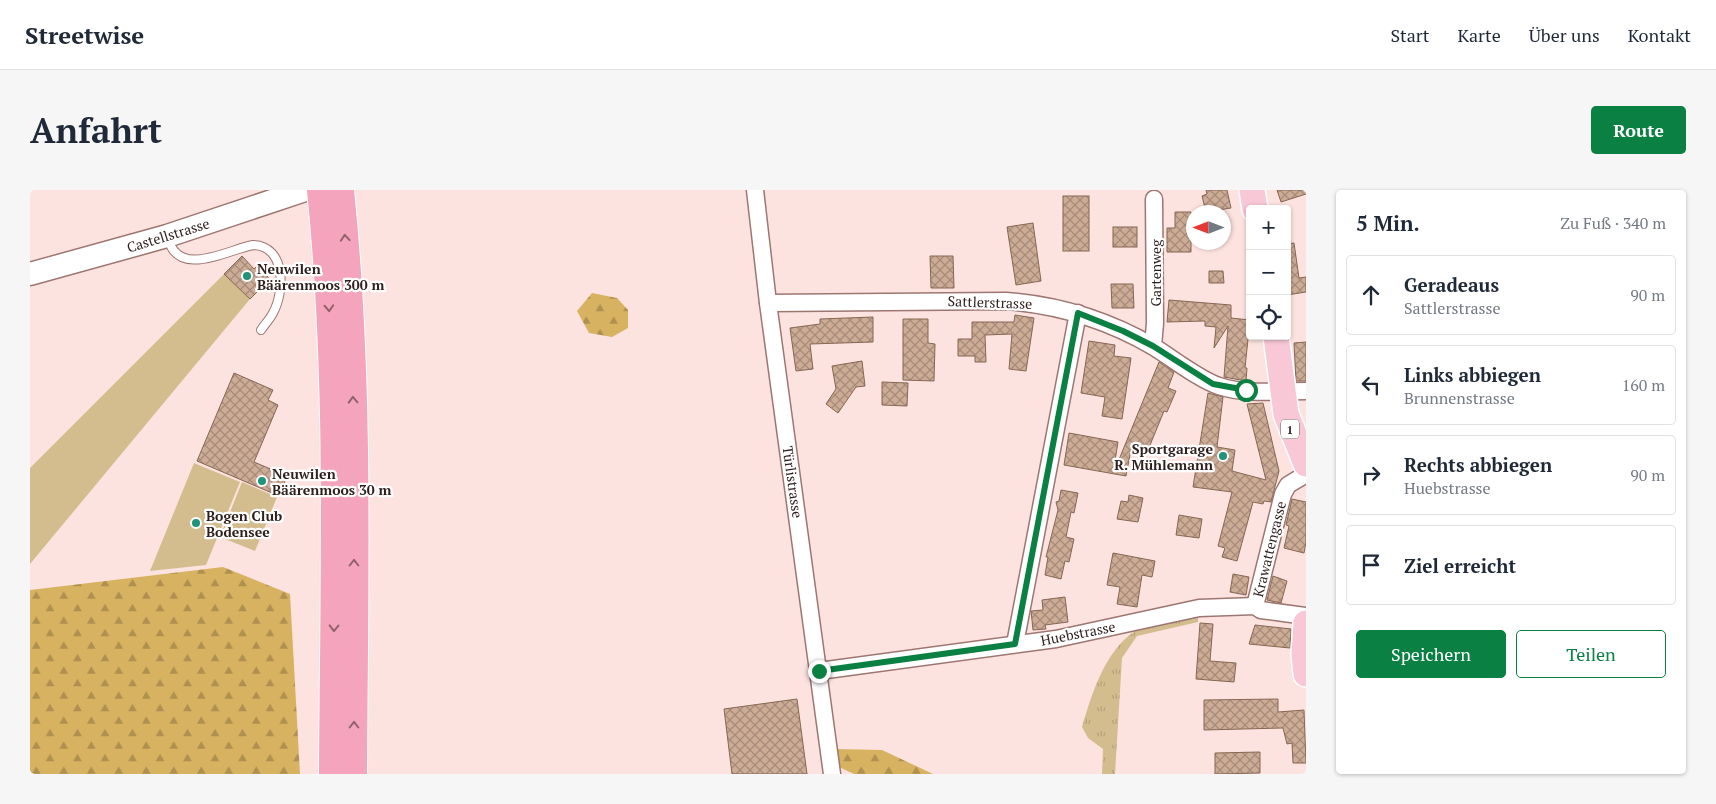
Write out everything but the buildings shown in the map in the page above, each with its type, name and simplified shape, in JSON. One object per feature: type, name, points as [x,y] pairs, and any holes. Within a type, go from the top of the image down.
[{"type":"highway","points":[[321,190],[328,277],[333,421],[333,774]]},
{"type":"highway","points":[[340,190],[347,271],[353,404],[353,774]]},
{"type":"main road","points":[[1252,190],[1254,205]]},
{"type":"main road","name":"1","points":[[1277,340],[1294,391],[1290,429],[1306,464]]},
{"type":"main road","points":[[1306,623],[1306,674]]},
{"type":"street","name":"Castellstrasse","points":[[30,274],[167,236],[305,190]]},
{"type":"street","name":"Türlistrasse","points":[[755,190],[768,303],[832,774]]},
{"type":"street","name":"Gartenweg","points":[[1153,346],[1154,199]]},
{"type":"street","name":"Sattlerstrasse","points":[[768,303],[1006,300],[1042,304],[1078,313],[1123,331],[1153,346],[1219,386],[1246,390],[1294,391]]},
{"type":"street","points":[[1015,644],[1078,313]]},
{"type":"street","name":"Krawattengasse","points":[[1255,606],[1283,494],[1288,486],[1306,474]]},
{"type":"street","name":"Huebstrasse","points":[[819,671],[1077,635],[1199,608],[1255,606],[1261,610],[1306,616]]},
{"type":"lane","points":[[167,236],[173,250],[185,259],[192,261],[253,245],[263,247],[272,252],[279,267],[280,288],[273,313],[261,330]]},
{"type":"green space","points":[[224,274],[250,299],[30,564],[30,468]]},
{"type":"green space","points":[[592,293],[617,298],[628,310],[628,328],[612,337],[589,333],[577,311]]},
{"type":"green space","name":"Bogen Club Bodensee","points":[[194,463],[240,482],[206,565],[150,571]]},
{"type":"green space","points":[[242,482],[277,497],[255,551],[220,537]]},
{"type":"green space","points":[[223,567],[290,594],[300,774],[30,774],[30,590]]},
{"type":"green space","points":[[1198,614],[1198,622],[1137,636],[1122,658],[1115,774],[1102,774],[1103,749],[1088,738],[1082,727],[1095,687],[1108,661],[1125,639],[1140,628]]},
{"type":"green space","points":[[836,749],[882,750],[933,774],[854,774],[839,767]]},
{"type":"place","name":"Neuwilen Bäärenmoos 300 m","points":[[247,276]]},
{"type":"place","name":"Sportgarage R. Mühlemann","points":[[1223,456]]},
{"type":"place","name":"Neuwilen Bäärenmoos 30 m","points":[[262,481]]},
{"type":"place","name":"Bogen Club Bodensee","points":[[196,523]]},
{"type":"route","points":[[819,671],[1015,644],[1056,419],[1078,313],[1103,322],[1153,346],[1213,384],[1246,390]]}]
